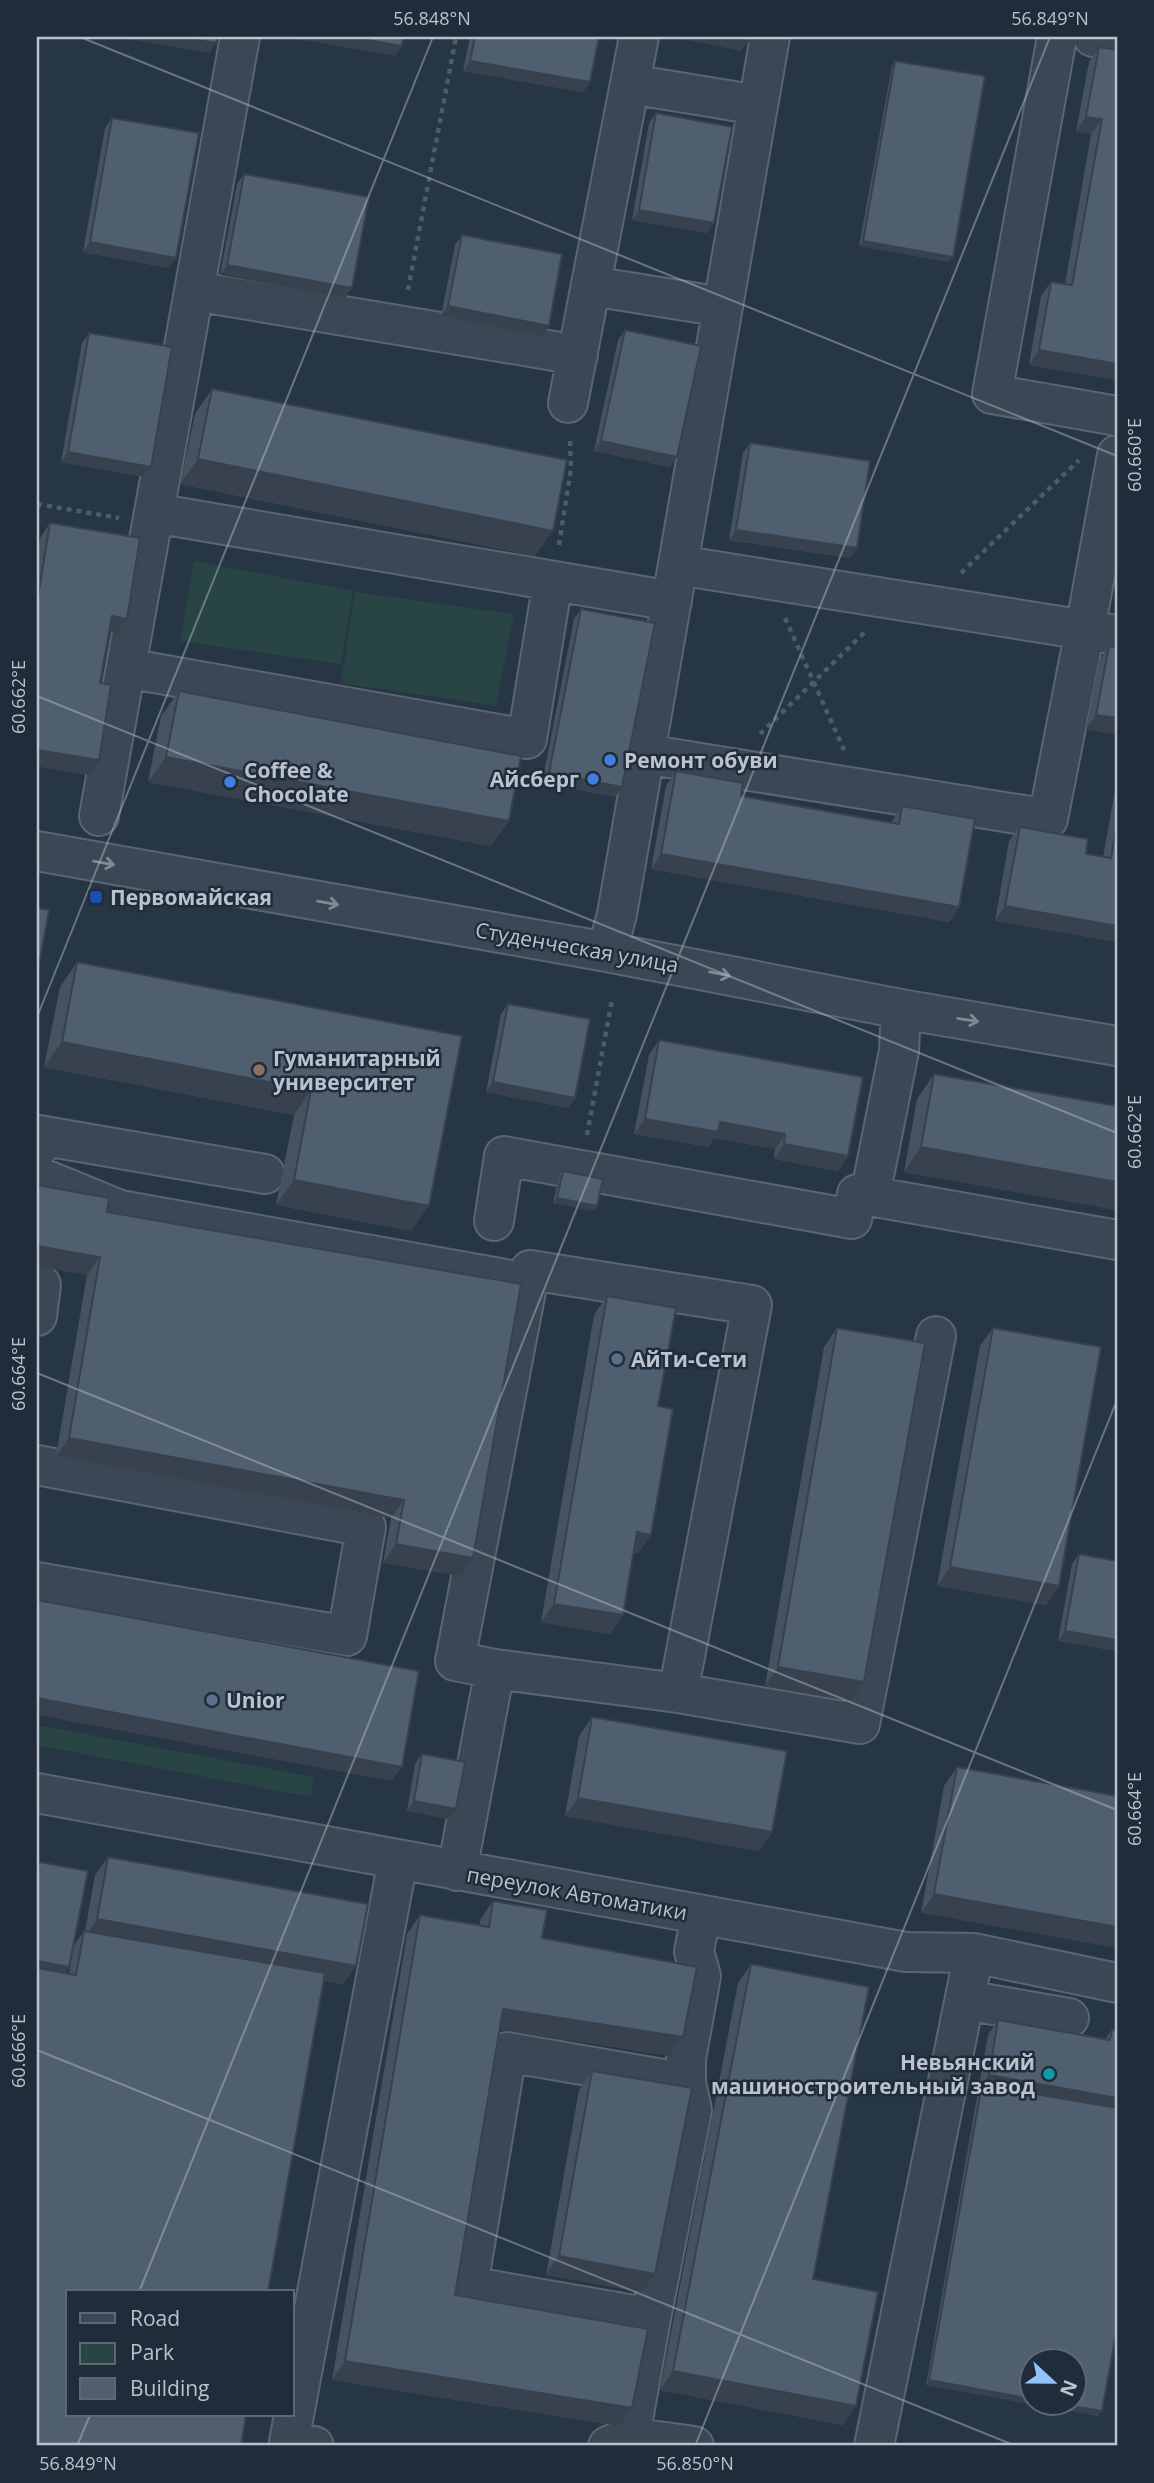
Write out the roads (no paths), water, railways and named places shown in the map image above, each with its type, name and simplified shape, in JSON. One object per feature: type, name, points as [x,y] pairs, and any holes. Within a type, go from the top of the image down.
[{"type":"street","points":[[99,816],[240,37]]},
{"type":"street","points":[[568,403],[639,37]]},
{"type":"street","points":[[607,952],[617,914],[770,37]]},
{"type":"street","points":[[1057,37],[992,394],[1117,416]]},
{"type":"street","points":[[1093,37],[1117,41]]},
{"type":"street","points":[[630,84],[758,105]]},
{"type":"street","points":[[591,286],[723,307]]},
{"type":"street","points":[[194,291],[578,355]]},
{"type":"street","points":[[645,754],[1048,819],[1101,632],[1102,453]]},
{"type":"street","points":[[153,518],[553,580],[675,583],[767,579],[1101,632]]},
{"type":"street","points":[[126,668],[527,739],[553,580]]},
{"type":"street","name":"Студенческая улица","points":[[37,850],[607,952],[901,1009],[1117,1046]]},
{"type":"street","points":[[870,1196],[899,1051],[901,1009]]},
{"type":"street","points":[[37,1149],[39,1135],[265,1174]]},
{"type":"street","points":[[494,1221],[504,1156],[852,1219],[857,1194],[1117,1240]]},
{"type":"street","points":[[37,1177],[120,1210],[505,1279]]},
{"type":"street","points":[[678,1693],[752,1305],[530,1270],[455,1661],[495,1670],[678,1693],[860,1724],[936,1336]]},
{"type":"street","points":[[37,1284],[41,1285],[37,1316]]},
{"type":"street","points":[[37,1465],[366,1527],[347,1636],[37,1582]]},
{"type":"street","points":[[457,1871],[495,1670]]},
{"type":"street","name":"переулок Автоматики","points":[[37,1793],[701,1916],[906,1952],[974,1953],[1117,1983]]},
{"type":"street","points":[[297,2445],[398,1860]]},
{"type":"street","points":[[694,2446],[619,2442],[651,2318],[692,2109],[686,2082],[686,2059],[701,1976],[694,1951],[701,1916]]},
{"type":"street","points":[[873,2446],[974,1953]]},
{"type":"street","points":[[965,2000],[1069,2018]]},
{"type":"street","points":[[651,2318],[468,2286],[507,2052],[686,2082]]},
{"type":"place","name":"Ремонт обуви","points":[[610,760]]},
{"type":"place","name":"Айсберг","points":[[593,779]]},
{"type":"place","name":"Coffee & Chocolate","points":[[230,782]]},
{"type":"place","name":"Первомайская","points":[[96,897]]},
{"type":"place","name":"Гуманитарный университет","points":[[259,1070]]},
{"type":"place","name":"АйТи-Сети","points":[[617,1359]]},
{"type":"place","name":"Unior","points":[[212,1700]]},
{"type":"place","name":"Невьянский машиностроительный завод","points":[[1049,2074]]}]
